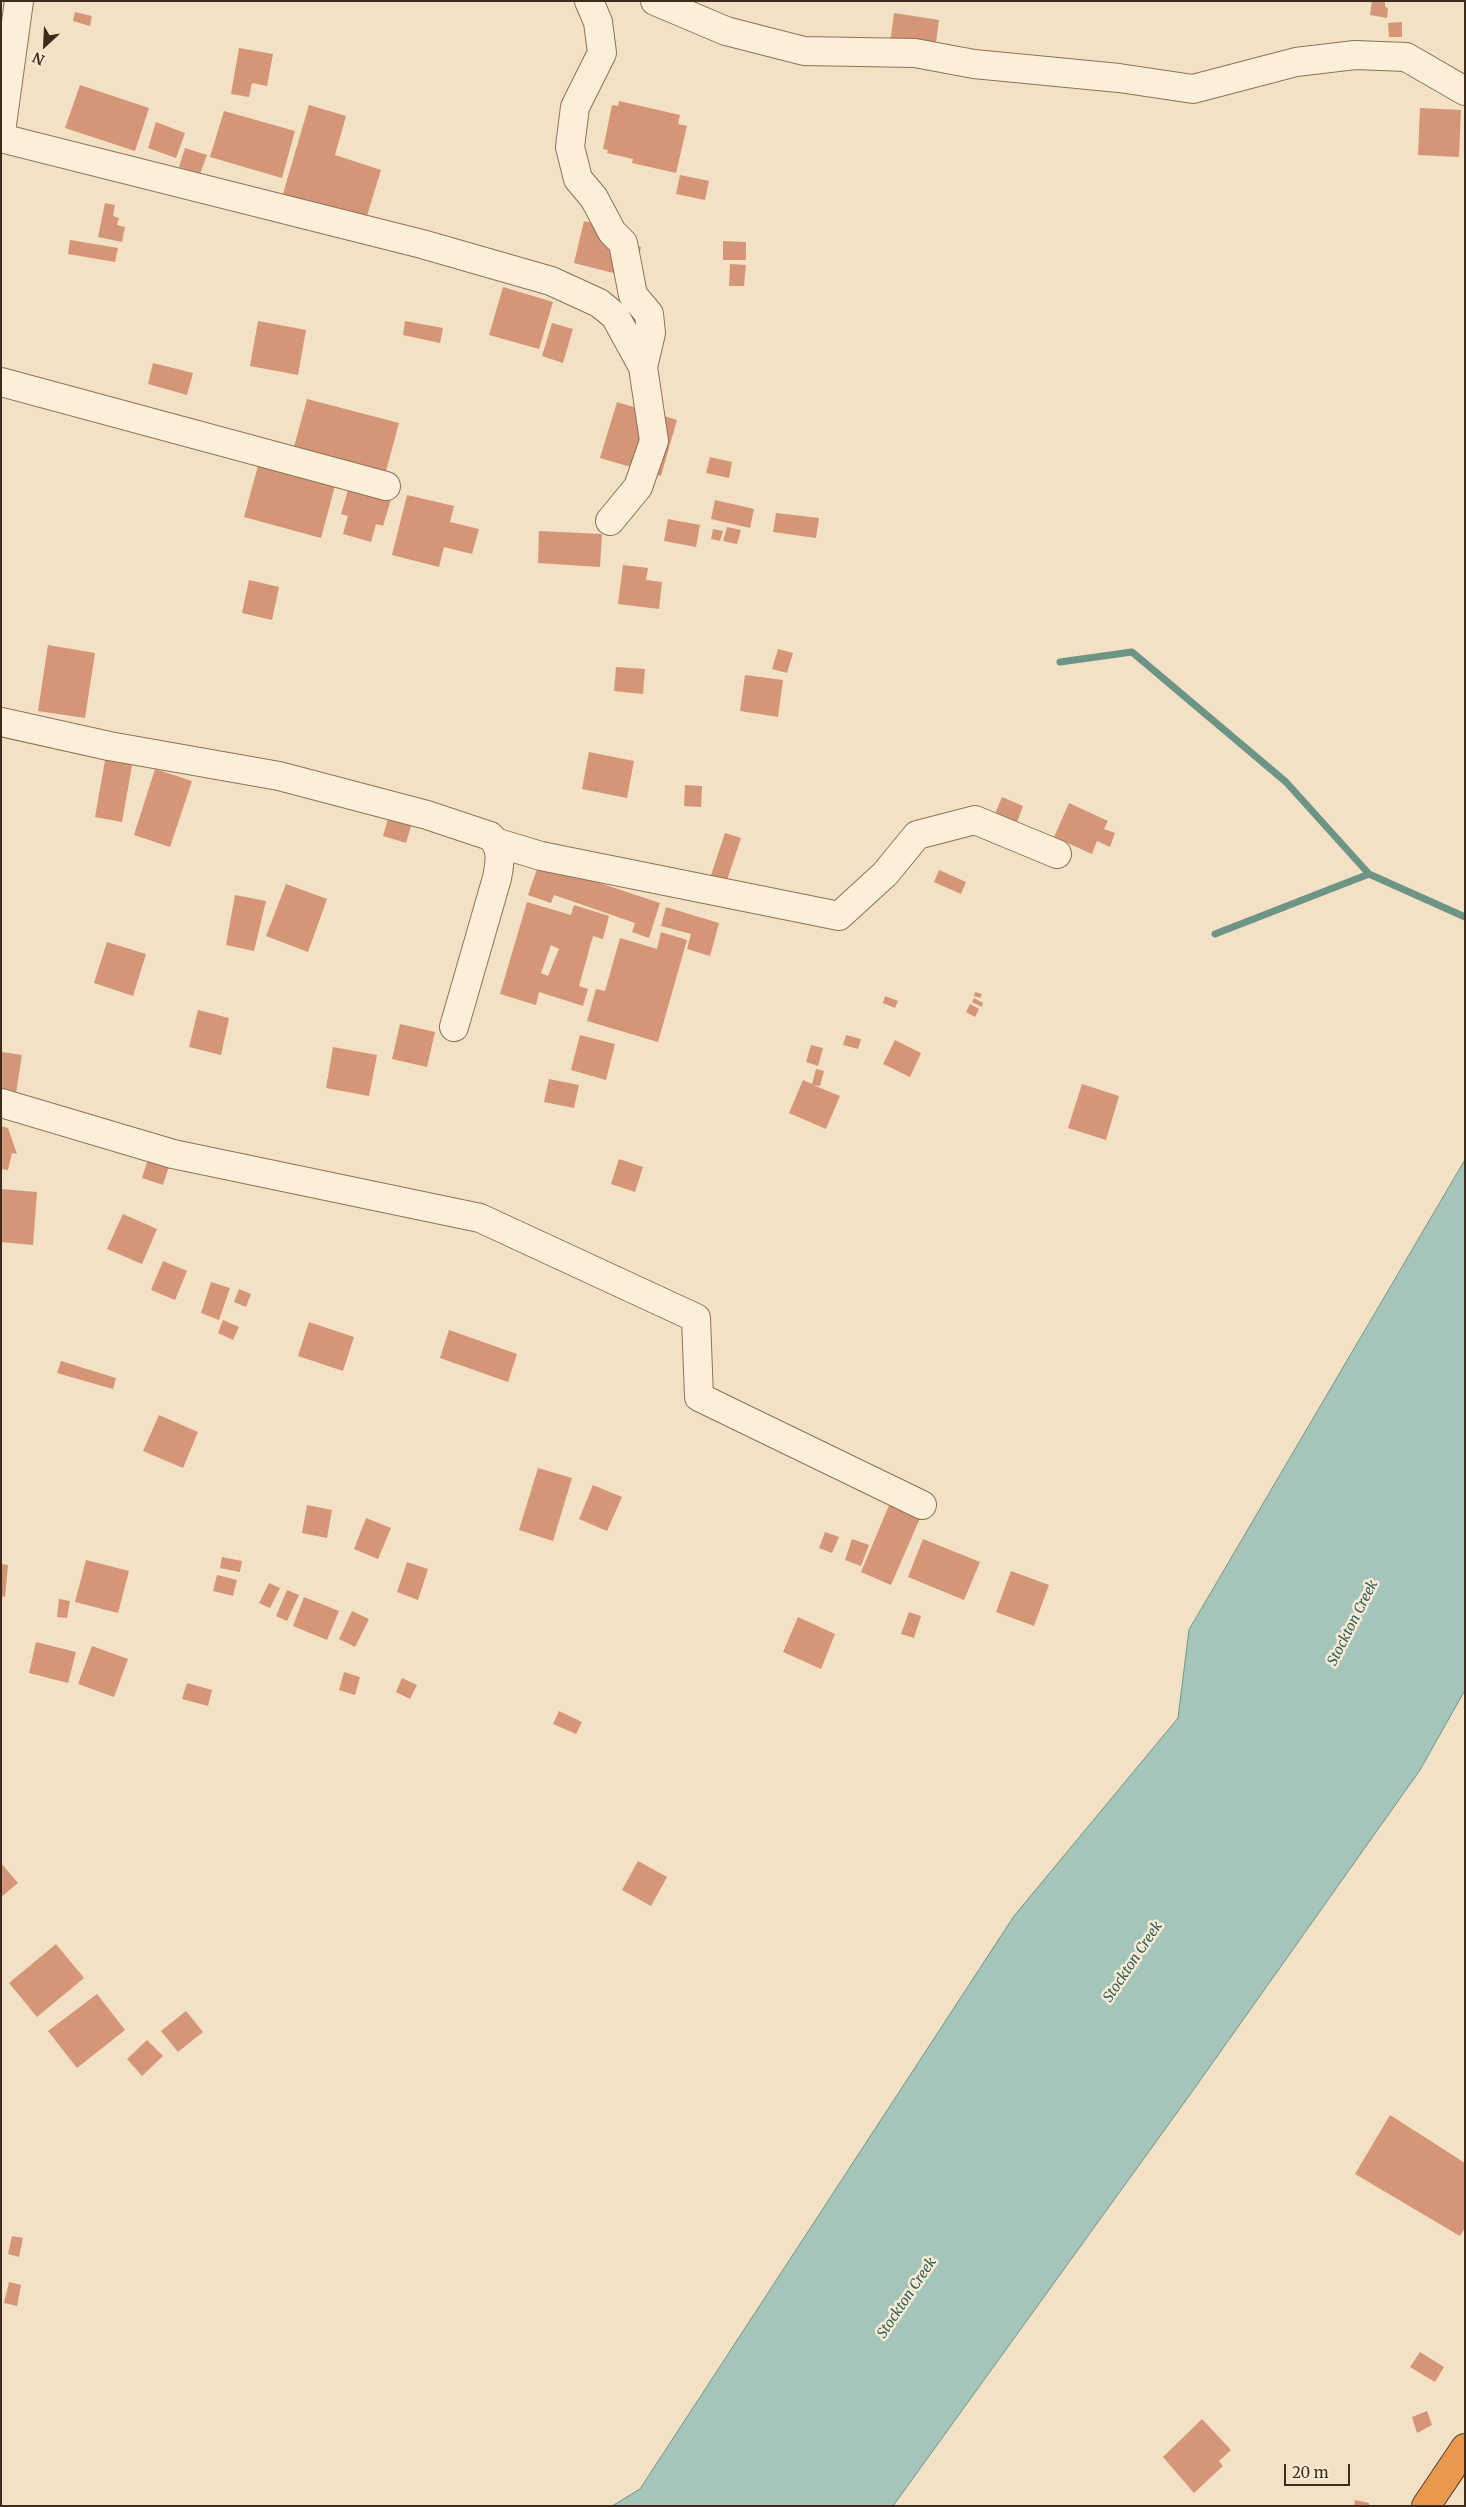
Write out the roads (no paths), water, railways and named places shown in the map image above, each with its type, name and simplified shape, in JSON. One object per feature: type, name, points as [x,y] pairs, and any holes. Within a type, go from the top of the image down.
[{"type":"highway","points":[[1426,2506],[1464,2449]]},
{"type":"street","points":[[1,132],[19,1]]},
{"type":"street","points":[[588,1],[598,22],[602,53],[575,107],[570,148],[578,179],[594,198],[612,232],[623,243],[633,295],[649,314],[651,333],[643,367]]},
{"type":"street","points":[[655,1],[726,31],[804,51],[914,53],[974,64],[1119,78],[1193,89],[1296,62],[1355,55],[1406,57],[1465,91]]},
{"type":"street","points":[[1,138],[422,244],[551,281],[599,303],[615,316],[643,367],[654,441],[638,488],[610,521]]},
{"type":"street","points":[[1,382],[386,486]]},
{"type":"street","points":[[1,722],[109,746],[279,776],[477,830],[490,836],[498,844],[541,856],[839,916],[885,874],[917,835],[975,820],[1057,854]]},
{"type":"street","points":[[454,1027],[497,878],[500,858],[498,844]]},
{"type":"street","points":[[1,1103],[174,1154],[480,1218],[696,1318],[699,1397],[922,1505]]},
{"type":"water","name":"Stockton Creek","points":[[1465,1160],[1465,1690],[1420,1770],[1194,2089],[893,2506],[612,2506],[640,2489],[1014,1916],[1178,1718],[1189,1630]]},
{"type":"waterway","points":[[1060,662],[1132,652],[1286,782],[1369,874],[1465,917]]},
{"type":"waterway","points":[[1215,934],[1369,874]]}]
